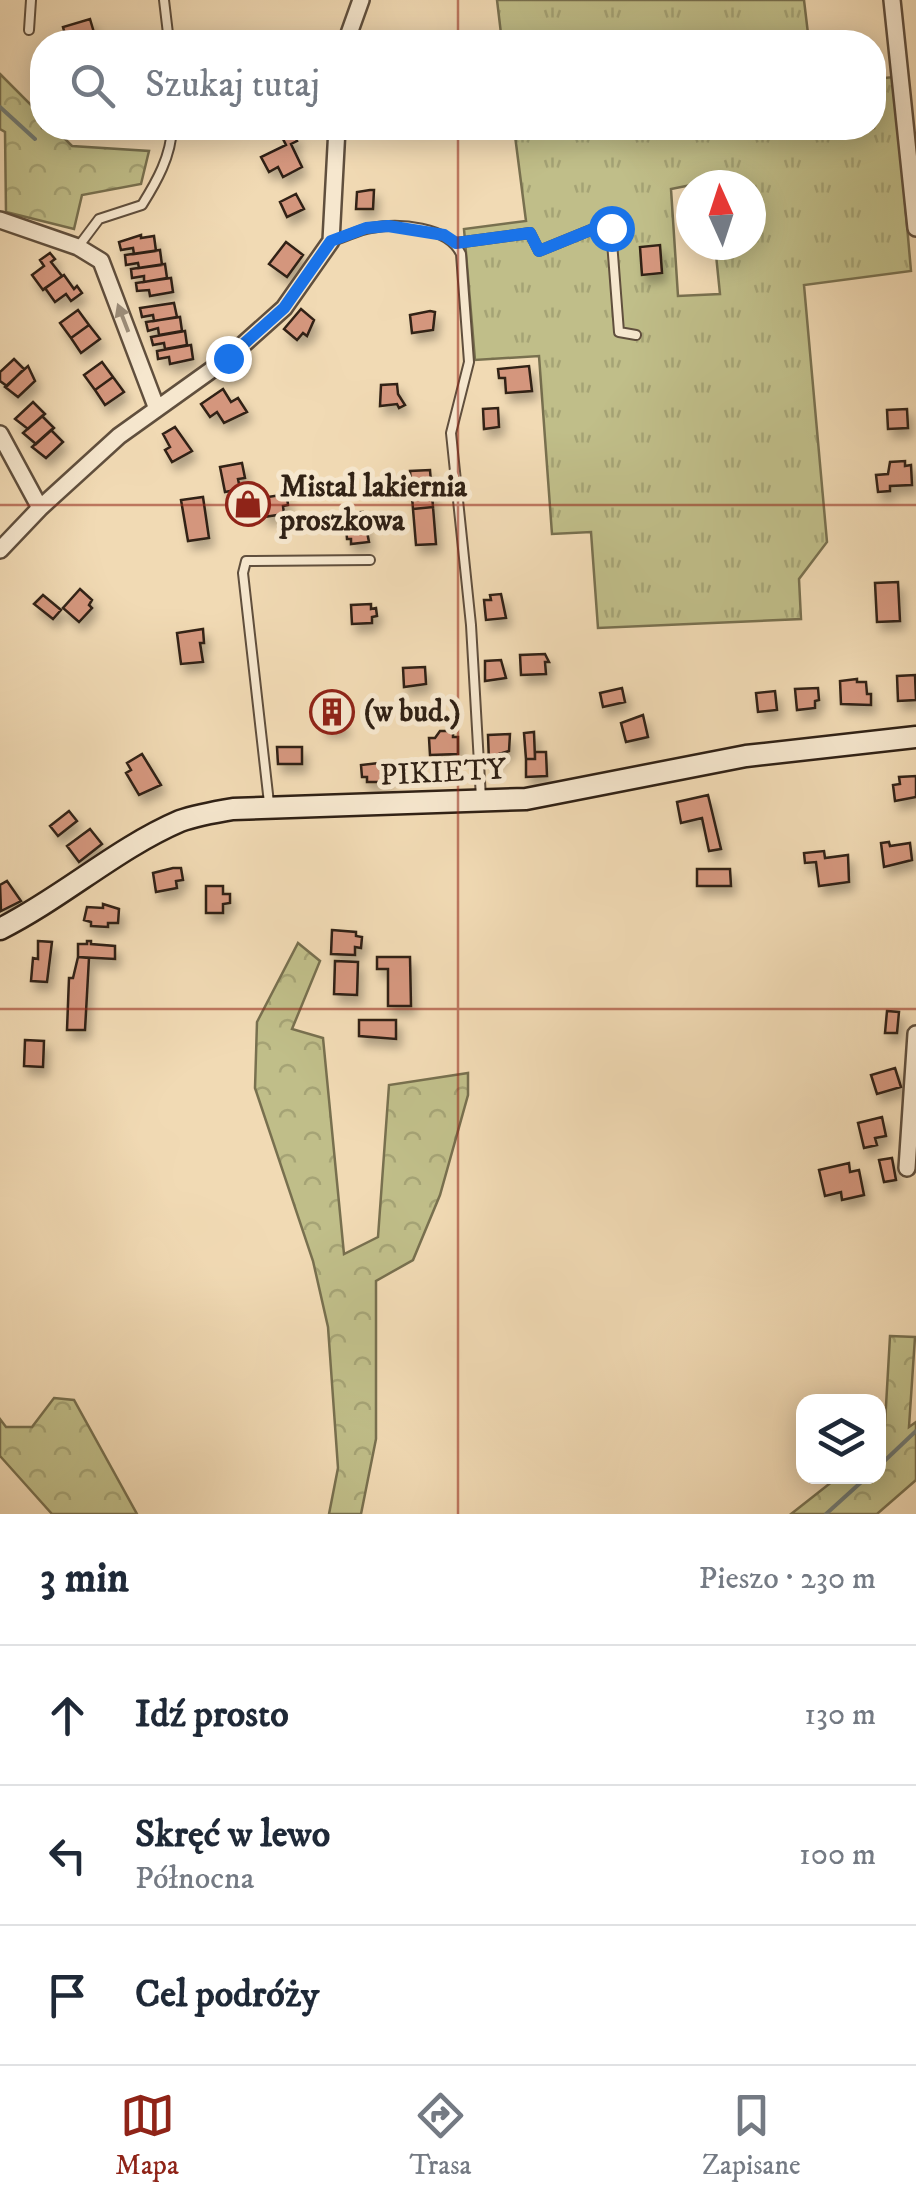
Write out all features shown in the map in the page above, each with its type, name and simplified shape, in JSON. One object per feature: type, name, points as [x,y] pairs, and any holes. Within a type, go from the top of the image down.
[{"type":"street","points":[[892,0],[916,228]]},
{"type":"street","points":[[349,30],[356,4]]},
{"type":"street","points":[[0,550],[119,436],[228,358],[284,308],[331,241],[336,140]]},
{"type":"street","points":[[0,220],[78,247],[101,262],[157,409]]},
{"type":"street","points":[[0,434],[40,508]]},
{"type":"street","name":"PIKIETY","points":[[0,929],[36,911],[146,838],[181,821],[233,809],[482,803],[564,794],[777,752],[916,737]]},
{"type":"street","points":[[907,1168],[916,1034]]},
{"type":"lane","points":[[29,30],[32,0]]},
{"type":"lane","points":[[164,0],[168,30]]},
{"type":"lane","points":[[78,247],[99,219],[142,205],[156,182],[171,140]]},
{"type":"lane","points":[[331,241],[366,228],[388,226],[444,235],[456,243],[461,254],[470,362],[451,433],[482,803]]},
{"type":"lane","points":[[456,243],[530,233],[539,251],[598,227],[611,228],[619,332],[636,335]]},
{"type":"lane","points":[[269,808],[244,572],[246,561],[370,560]]},
{"type":"green space","points":[[497,0],[804,0],[808,30],[501,30]]},
{"type":"green space","points":[[0,74],[30,104],[30,140],[66,140],[72,146],[149,151],[141,184],[82,195],[74,229],[6,212],[5,132],[0,129]]},
{"type":"green space","points":[[894,77],[911,271],[804,285],[827,542],[799,579],[801,619],[598,628],[591,532],[552,534],[539,356],[475,360],[464,229],[526,221],[516,140],[886,140],[886,78]]},
{"type":"green space","points":[[298,943],[320,961],[292,1029],[323,1038],[344,1254],[378,1237],[389,1085],[468,1073],[468,1095],[440,1195],[413,1260],[376,1281],[376,1439],[361,1514],[329,1514],[338,1468],[328,1327],[313,1261],[255,1088],[257,1022]]},
{"type":"green space","points":[[890,1336],[915,1337],[909,1427],[916,1422],[916,1480],[877,1514],[791,1514],[829,1484],[886,1484]]},
{"type":"green space","points":[[54,1398],[74,1400],[137,1514],[52,1514],[0,1456],[0,1419],[6,1427],[32,1427]]},
{"type":"building","points":[[90,19],[93,30],[64,30],[63,27]]},
{"type":"building","points":[[284,140],[296,140],[291,144],[302,167],[283,177],[278,167],[269,172],[261,157],[286,145]]},
{"type":"building","points":[[374,190],[373,209],[356,209],[357,192]]},
{"type":"building","points":[[296,194],[304,209],[287,217],[280,202]]},
{"type":"building","points":[[141,235],[154,236],[156,251],[134,254],[133,248],[121,250],[119,242]]},
{"type":"building","points":[[286,242],[303,255],[287,277],[269,264]]},
{"type":"building","points":[[660,245],[662,273],[642,275],[640,247]]},
{"type":"building","points":[[160,250],[162,265],[126,265],[125,255]]},
{"type":"building","points":[[50,253],[55,259],[51,262],[62,276],[43,290],[32,275],[44,266],[40,260]]},
{"type":"building","points":[[165,264],[167,278],[144,282],[144,276],[132,278],[131,269]]},
{"type":"building","points":[[64,275],[82,293],[71,301],[66,294],[55,302],[45,288]]},
{"type":"building","points":[[171,278],[173,292],[150,296],[149,290],[137,291],[136,283]]},
{"type":"building","points":[[174,303],[177,317],[154,321],[153,315],[142,317],[140,308]]},
{"type":"building","points":[[301,309],[314,320],[307,336],[303,333],[297,340],[284,329]]},
{"type":"building","points":[[78,310],[89,325],[71,338],[60,323]]},
{"type":"building","points":[[435,312],[433,330],[412,333],[410,315]]},
{"type":"building","points":[[180,317],[182,331],[159,335],[158,328],[148,331],[146,322]]},
{"type":"building","points":[[89,325],[100,339],[81,353],[71,338]]},
{"type":"building","points":[[185,331],[187,345],[165,349],[164,343],[153,345],[151,337]]},
{"type":"building","points":[[191,345],[193,359],[170,364],[169,357],[158,359],[157,351]]},
{"type":"building","points":[[14,359],[24,369],[7,386],[0,381],[0,372]]},
{"type":"building","points":[[102,362],[113,377],[95,390],[84,375]]},
{"type":"building","points":[[28,366],[35,381],[18,397],[5,387]]},
{"type":"building","points":[[529,366],[532,391],[506,393],[505,378],[499,378],[498,369]]},
{"type":"building","points":[[113,377],[124,392],[105,405],[95,390]]},
{"type":"building","points":[[397,384],[405,405],[380,406],[381,385]]},
{"type":"building","points":[[223,389],[231,402],[238,398],[247,412],[224,423],[217,412],[210,417],[201,404]]},
{"type":"building","points":[[33,402],[45,414],[28,429],[15,419]]},
{"type":"building","points":[[498,408],[499,427],[484,429],[483,409]]},
{"type":"building","points":[[907,409],[908,428],[888,429],[887,410]]},
{"type":"building","points":[[42,416],[54,428],[36,444],[23,433]]},
{"type":"building","points":[[175,427],[192,451],[172,462],[163,434]]},
{"type":"building","points":[[51,430],[63,442],[46,458],[32,447]]},
{"type":"building","points":[[905,461],[905,466],[911,465],[912,485],[890,486],[890,491],[878,492],[876,475],[888,474],[890,462]]},
{"type":"building","points":[[242,463],[245,478],[238,479],[240,489],[225,492],[220,467]]},
{"type":"building","points":[[430,470],[433,507],[413,509],[410,471]]},
{"type":"building","points":[[287,496],[284,514],[264,517],[261,498]]},
{"type":"building","points":[[203,497],[209,538],[188,541],[181,500]]},
{"type":"building","points":[[433,507],[436,544],[416,545],[413,509]]},
{"type":"building","points":[[363,512],[369,542],[351,544],[345,513]]},
{"type":"building","points":[[898,582],[900,621],[877,622],[875,583]]},
{"type":"building","points":[[80,589],[92,600],[92,608],[79,622],[63,608]]},
{"type":"building","points":[[501,594],[506,618],[486,620],[484,600]]},
{"type":"building","points":[[43,595],[61,610],[53,619],[34,604]]},
{"type":"building","points":[[371,604],[377,616],[372,617],[372,623],[352,624],[351,605]]},
{"type":"building","points":[[203,629],[203,662],[181,664],[177,633]]},
{"type":"building","points":[[545,654],[549,662],[545,662],[546,674],[521,675],[520,655]]},
{"type":"building","points":[[501,660],[506,678],[485,681],[485,661]]},
{"type":"building","points":[[425,667],[426,684],[404,687],[403,668]]},
{"type":"building","points":[[915,675],[916,700],[898,701],[897,676]]},
{"type":"building","points":[[840,681],[866,682],[871,705],[841,704]]},
{"type":"building","points":[[622,688],[625,702],[603,707],[600,693]]},
{"type":"building","points":[[818,688],[815,708],[797,710],[795,689]]},
{"type":"building","points":[[775,691],[777,710],[758,712],[756,693]]},
{"type":"building","name":"(w bud.)","points":[[324,701],[341,701],[340,722],[344,722],[344,729],[323,729]]},
{"type":"building","points":[[643,715],[648,737],[626,742],[621,723]]},
{"type":"building","points":[[440,731],[453,731],[453,737],[458,737],[458,754],[430,755],[429,738],[435,738]]},
{"type":"building","points":[[534,732],[535,759],[526,759],[524,733]]},
{"type":"building","points":[[510,734],[509,751],[499,754],[499,761],[489,762],[488,735]]},
{"type":"building","points":[[277,747],[302,747],[302,764],[278,764]]},
{"type":"building","points":[[535,752],[546,752],[547,776],[526,777],[526,759],[535,759]]},
{"type":"building","points":[[142,754],[161,785],[139,795],[126,773],[131,770],[127,763]]},
{"type":"building","points":[[388,762],[388,782],[367,782],[367,777],[362,777],[361,765]]},
{"type":"building","points":[[916,776],[916,797],[895,801],[893,785],[900,784],[899,777]]},
{"type":"building","points":[[708,795],[721,849],[709,851],[702,818],[681,823],[677,802]]},
{"type":"building","points":[[69,811],[77,821],[58,836],[50,826]]},
{"type":"building","points":[[90,829],[102,844],[79,862],[67,846]]},
{"type":"building","points":[[889,842],[890,846],[910,843],[912,860],[884,867],[881,843]]},
{"type":"building","points":[[824,851],[825,858],[848,855],[849,882],[819,886],[816,862],[805,863],[804,853]]},
{"type":"building","points":[[181,868],[183,880],[176,881],[177,888],[156,892],[153,873]]},
{"type":"building","points":[[697,869],[730,869],[731,886],[697,886]]},
{"type":"building","points":[[7,881],[21,901],[1,911],[0,885]]},
{"type":"building","points":[[206,886],[223,886],[223,894],[230,894],[230,903],[223,904],[223,913],[206,913]]},
{"type":"building","points":[[103,904],[119,909],[118,923],[91,926],[91,922],[84,920],[87,907],[103,908]]},
{"type":"building","points":[[332,930],[356,932],[356,936],[362,937],[361,948],[355,947],[355,955],[331,954]]},
{"type":"building","points":[[38,941],[52,942],[47,982],[31,981],[33,958],[38,959]]},
{"type":"building","points":[[87,941],[115,946],[115,959],[78,957],[78,944]]},
{"type":"building","points":[[78,957],[89,958],[85,1030],[67,1030],[69,978],[73,978]]},
{"type":"building","points":[[377,957],[410,957],[411,1006],[388,1006],[388,969],[377,969]]},
{"type":"building","points":[[335,961],[358,962],[357,995],[334,994]]},
{"type":"building","points":[[887,1011],[899,1012],[897,1033],[885,1033]]},
{"type":"building","points":[[359,1020],[396,1020],[396,1039],[359,1036]]},
{"type":"building","points":[[25,1040],[44,1041],[43,1067],[24,1066]]},
{"type":"building","points":[[895,1068],[901,1087],[877,1094],[871,1075]]},
{"type":"building","points":[[882,1117],[886,1136],[875,1138],[877,1145],[864,1148],[858,1123]]},
{"type":"building","points":[[892,1158],[896,1180],[884,1182],[879,1160]]},
{"type":"building","points":[[849,1163],[850,1172],[859,1170],[864,1195],[842,1200],[841,1192],[825,1196],[819,1170]]},
{"type":"waterway","points":[[0,107],[30,134]]},
{"type":"waterway","points":[[886,1459],[916,1431]]},
{"type":"waterway","points":[[826,1514],[859,1484]]},
{"type":"place","name":"Mistal lakiernia proszkowa","points":[[248,504]]},
{"type":"place","name":"(w bud.)","points":[[332,712]]},
{"type":"route","points":[[228,358],[284,308],[331,241],[366,228],[421,230],[444,235],[456,243],[530,233],[539,251],[598,227],[611,228]]}]
